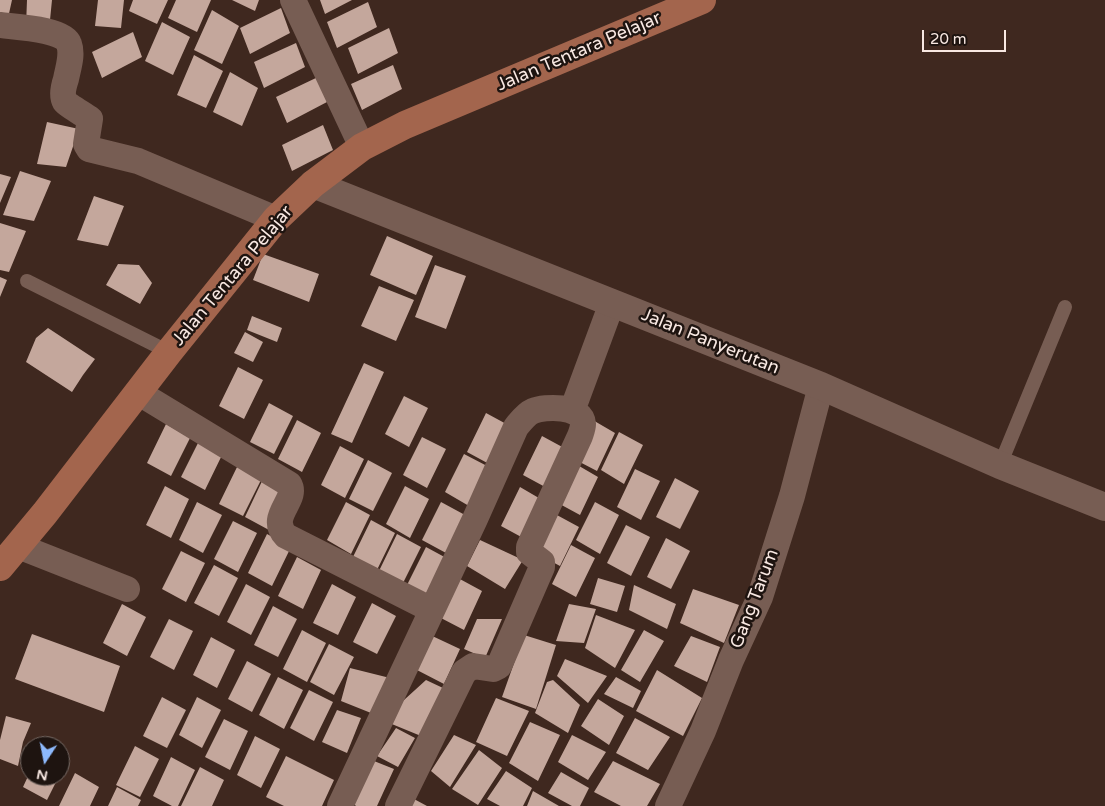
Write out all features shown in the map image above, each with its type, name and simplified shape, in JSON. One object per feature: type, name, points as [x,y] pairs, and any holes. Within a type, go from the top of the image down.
[{"type":"main road","name":"Jalan Tentara Pelajar","points":[[0,567],[276,219],[313,184],[362,147],[406,125],[702,0]]},
{"type":"street","points":[[293,0],[362,147]]},
{"type":"street","points":[[0,25],[56,34],[69,43],[70,60],[64,86],[64,100],[66,104],[90,119],[86,144],[89,149],[138,161],[276,219]]},
{"type":"street","name":"Jalan Panyerutan","points":[[313,184],[821,386],[1000,465],[1105,507]]},
{"type":"street","points":[[572,411],[612,303]]},
{"type":"street","name":"Gang Tarum","points":[[668,806],[760,597],[792,496],[821,386]]},
{"type":"street","points":[[138,393],[289,484],[292,488],[291,494],[280,519],[281,529],[286,536],[432,610]]},
{"type":"street","points":[[340,806],[516,427],[525,416],[535,410],[550,407],[572,411],[579,415],[581,420],[580,436],[529,547],[529,552],[542,562],[542,567],[499,666],[493,669],[473,666],[464,672],[398,806]]},
{"type":"street","points":[[18,546],[127,589]]},
{"type":"lane","points":[[26,281],[169,352]]},
{"type":"lane","points":[[1000,465],[1065,307]]},
{"type":"building","points":[[0,0],[12,0],[8,18],[0,16]]},
{"type":"building","points":[[27,0],[52,0],[49,30],[26,26]]},
{"type":"building","points":[[98,0],[124,0],[121,28],[95,26]]},
{"type":"building","points":[[133,0],[168,0],[157,24],[129,11]]},
{"type":"building","points":[[176,0],[211,0],[197,32],[168,18]]},
{"type":"building","points":[[232,0],[259,0],[255,11]]},
{"type":"building","points":[[320,0],[352,0],[325,14]]},
{"type":"building","points":[[368,2],[377,27],[337,48],[327,22]]},
{"type":"building","points":[[281,8],[290,33],[250,54],[240,28]]},
{"type":"building","points":[[212,10],[239,26],[222,64],[194,50]]},
{"type":"building","points":[[162,22],[190,37],[173,75],[145,61]]},
{"type":"building","points":[[389,28],[398,53],[358,74],[348,48]]},
{"type":"building","points":[[133,32],[142,57],[102,78],[92,52]]},
{"type":"building","points":[[296,43],[305,67],[264,88],[254,62]]},
{"type":"building","points":[[194,55],[223,71],[206,108],[177,95]]},
{"type":"building","points":[[393,65],[402,89],[362,110],[351,84]]},
{"type":"building","points":[[230,72],[258,88],[242,126],[213,112]]},
{"type":"building","points":[[318,77],[327,102],[287,123],[276,97]]},
{"type":"building","points":[[47,122],[79,129],[66,167],[37,164]]},
{"type":"building","points":[[323,125],[333,150],[292,171],[282,145]]},
{"type":"building","points":[[20,171],[51,181],[34,221],[3,215]]},
{"type":"building","points":[[0,174],[11,177],[0,203]]},
{"type":"building","points":[[94,196],[124,206],[108,246],[77,240]]},
{"type":"building","points":[[0,223],[26,231],[9,272],[0,270]]},
{"type":"building","points":[[387,236],[433,256],[416,295],[370,275]]},
{"type":"building","points":[[263,254],[319,274],[309,302],[253,280]]},
{"type":"building","points":[[118,264],[139,265],[152,283],[140,304],[106,285]]},
{"type":"building","points":[[435,265],[466,276],[446,329],[415,317]]},
{"type":"building","points":[[0,277],[7,280],[0,297]]},
{"type":"building","points":[[379,286],[414,300],[396,341],[361,326]]},
{"type":"building","points":[[252,316],[282,328],[277,342],[247,330]]},
{"type":"building","points":[[48,328],[95,359],[72,392],[26,362],[36,338]]},
{"type":"building","points":[[245,332],[263,342],[253,362],[234,353]]},
{"type":"building","points":[[364,363],[384,372],[352,443],[331,434]]},
{"type":"building","points":[[238,367],[263,380],[244,419],[219,406]]},
{"type":"building","points":[[404,396],[428,408],[409,447],[385,434]]},
{"type":"building","points":[[269,403],[293,416],[274,454],[250,442]]},
{"type":"building","points":[[486,413],[510,426],[491,465],[467,452]]},
{"type":"building","points":[[591,419],[615,433],[597,471],[572,458]]},
{"type":"building","points":[[297,420],[321,433],[302,472],[278,459]]},
{"type":"building","points":[[166,424],[190,438],[171,476],[147,463]]},
{"type":"building","points":[[619,432],[643,445],[624,484],[601,470]]},
{"type":"building","points":[[542,436],[566,449],[547,488],[523,475]]},
{"type":"building","points":[[422,437],[446,449],[427,488],[403,475]]},
{"type":"building","points":[[200,439],[224,451],[205,490],[181,477]]},
{"type":"building","points":[[340,446],[364,459],[345,498],[321,485]]},
{"type":"building","points":[[464,454],[489,467],[469,506],[445,492]]},
{"type":"building","points":[[368,460],[392,473],[373,511],[349,499]]},
{"type":"building","points":[[574,463],[598,477],[580,515],[556,502]]},
{"type":"building","points":[[238,465],[262,478],[243,516],[219,504]]},
{"type":"building","points":[[635,469],[660,481],[641,520],[617,507]]},
{"type":"building","points":[[675,478],[699,491],[680,529],[656,517]]},
{"type":"building","points":[[263,479],[287,492],[269,530],[245,517]]},
{"type":"building","points":[[165,486],[189,499],[171,538],[146,525]]},
{"type":"building","points":[[405,486],[429,499],[410,538],[386,524]]},
{"type":"building","points":[[520,487],[544,501],[525,539],[501,526]]},
{"type":"building","points":[[197,502],[222,515],[203,553],[179,540]]},
{"type":"building","points":[[346,502],[370,515],[351,554],[327,540]]},
{"type":"building","points":[[441,502],[465,515],[446,553],[422,540]]},
{"type":"building","points":[[595,502],[619,515],[600,554],[576,540]]},
{"type":"building","points":[[555,514],[579,527],[560,566],[536,553]]},
{"type":"building","points":[[371,520],[395,533],[376,572],[352,559]]},
{"type":"building","points":[[233,521],[257,533],[238,572],[214,559]]},
{"type":"building","points":[[626,525],[650,537],[631,576],[607,563]]},
{"type":"building","points":[[267,534],[291,547],[272,586],[248,573]]},
{"type":"building","points":[[397,534],[421,547],[402,585],[378,573]]},
{"type":"building","points":[[666,538],[690,551],[671,589],[647,577]]},
{"type":"building","points":[[480,540],[523,560],[505,589],[467,566]]},
{"type":"building","points":[[571,545],[595,558],[576,597],[552,584]]},
{"type":"building","points":[[426,547],[450,560],[431,598],[407,585]]},
{"type":"building","points":[[181,551],[205,563],[186,602],[162,589]]},
{"type":"building","points":[[297,557],[321,570],[303,609],[278,596]]},
{"type":"building","points":[[214,565],[238,578],[219,616],[194,603]]},
{"type":"building","points":[[458,578],[482,591],[464,630],[439,617]]},
{"type":"building","points":[[598,578],[625,586],[617,612],[590,604]]},
{"type":"building","points":[[246,584],[270,597],[251,635],[227,622]]},
{"type":"building","points":[[332,584],[356,597],[338,635],[313,623]]},
{"type":"building","points":[[634,585],[676,604],[667,629],[629,610]]},
{"type":"building","points":[[693,589],[739,605],[724,643],[680,623]]},
{"type":"building","points":[[372,603],[396,616],[377,654],[353,642]]},
{"type":"building","points":[[122,604],[146,617],[127,656],[103,643]]},
{"type":"building","points":[[569,604],[596,609],[584,643],[556,641]]},
{"type":"building","points":[[273,606],[297,619],[278,657],[254,645]]},
{"type":"building","points":[[596,615],[635,630],[615,668],[585,648]]},
{"type":"building","points":[[169,619],[193,631],[174,670],[150,657]]},
{"type":"building","points":[[477,619],[502,619],[485,658],[464,649]]},
{"type":"building","points":[[302,630],[326,643],[307,682],[283,669]]},
{"type":"building","points":[[644,630],[664,641],[640,682],[621,670]]},
{"type":"building","points":[[32,634],[120,666],[104,712],[15,679]]},
{"type":"building","points":[[428,634],[460,649],[444,684],[415,669]]},
{"type":"building","points":[[524,635],[556,645],[536,709],[502,697]]},
{"type":"building","points":[[691,636],[720,647],[707,682],[674,666]]},
{"type":"building","points":[[211,637],[235,650],[217,688],[193,675]]},
{"type":"building","points":[[329,644],[354,657],[334,695],[310,682]]},
{"type":"building","points":[[565,659],[607,676],[588,703],[557,676]]},
{"type":"building","points":[[247,661],[271,674],[252,712],[228,699]]},
{"type":"building","points":[[350,668],[394,679],[376,715],[341,701]]},
{"type":"building","points":[[657,670],[702,698],[683,736],[636,711]]},
{"type":"building","points":[[278,677],[303,690],[284,729],[259,715]]},
{"type":"building","points":[[616,677],[641,691],[633,708],[604,694]]},
{"type":"building","points":[[426,680],[443,688],[421,736],[382,720]]},
{"type":"building","points":[[553,680],[580,705],[568,733],[535,713],[547,682]]},
{"type":"building","points":[[309,690],[333,702],[314,741],[290,728]]},
{"type":"building","points":[[162,697],[186,710],[167,748],[143,736]]},
{"type":"building","points":[[197,697],[221,710],[202,748],[179,735]]},
{"type":"building","points":[[496,698],[529,711],[507,756],[476,742]]},
{"type":"building","points":[[598,699],[624,716],[609,745],[581,726]]},
{"type":"building","points":[[337,710],[361,718],[347,753],[322,742]]},
{"type":"building","points":[[6,716],[31,723],[26,736],[20,736],[18,766],[0,759],[0,740]]},
{"type":"building","points":[[635,718],[670,737],[648,770],[616,753]]},
{"type":"building","points":[[224,719],[248,731],[230,770],[205,757]]},
{"type":"building","points":[[530,722],[560,735],[538,781],[509,763]]},
{"type":"building","points":[[396,728],[415,738],[398,767],[377,756]]},
{"type":"building","points":[[454,735],[476,745],[450,787],[431,771]]},
{"type":"building","points":[[572,735],[606,752],[588,780],[558,762]]},
{"type":"building","points":[[255,736],[280,749],[261,788],[237,775]]},
{"type":"building","points":[[135,746],[159,759],[140,797],[116,785]]},
{"type":"building","points":[[479,750],[502,768],[478,805],[452,789]]},
{"type":"building","points":[[286,756],[334,780],[322,806],[284,806],[266,797]]},
{"type":"building","points":[[171,757],[195,770],[178,806],[172,806],[153,796]]},
{"type":"building","points":[[369,759],[394,769],[377,806],[356,806],[351,801]]},
{"type":"building","points":[[613,761],[660,784],[647,806],[621,806],[594,792]]},
{"type":"building","points":[[200,767],[224,780],[212,806],[181,806]]},
{"type":"building","points":[[506,771],[532,788],[523,806],[500,806],[487,799]]},
{"type":"building","points":[[561,772],[589,788],[580,806],[572,806],[548,793]]},
{"type":"building","points":[[75,773],[99,787],[90,806],[59,806]]},
{"type":"building","points":[[23,786],[54,786],[47,800]]},
{"type":"building","points":[[117,787],[141,800],[138,806],[108,806]]},
{"type":"building","points":[[533,791],[559,806],[527,806]]},
{"type":"building","points":[[414,799],[427,806],[409,806]]}]
